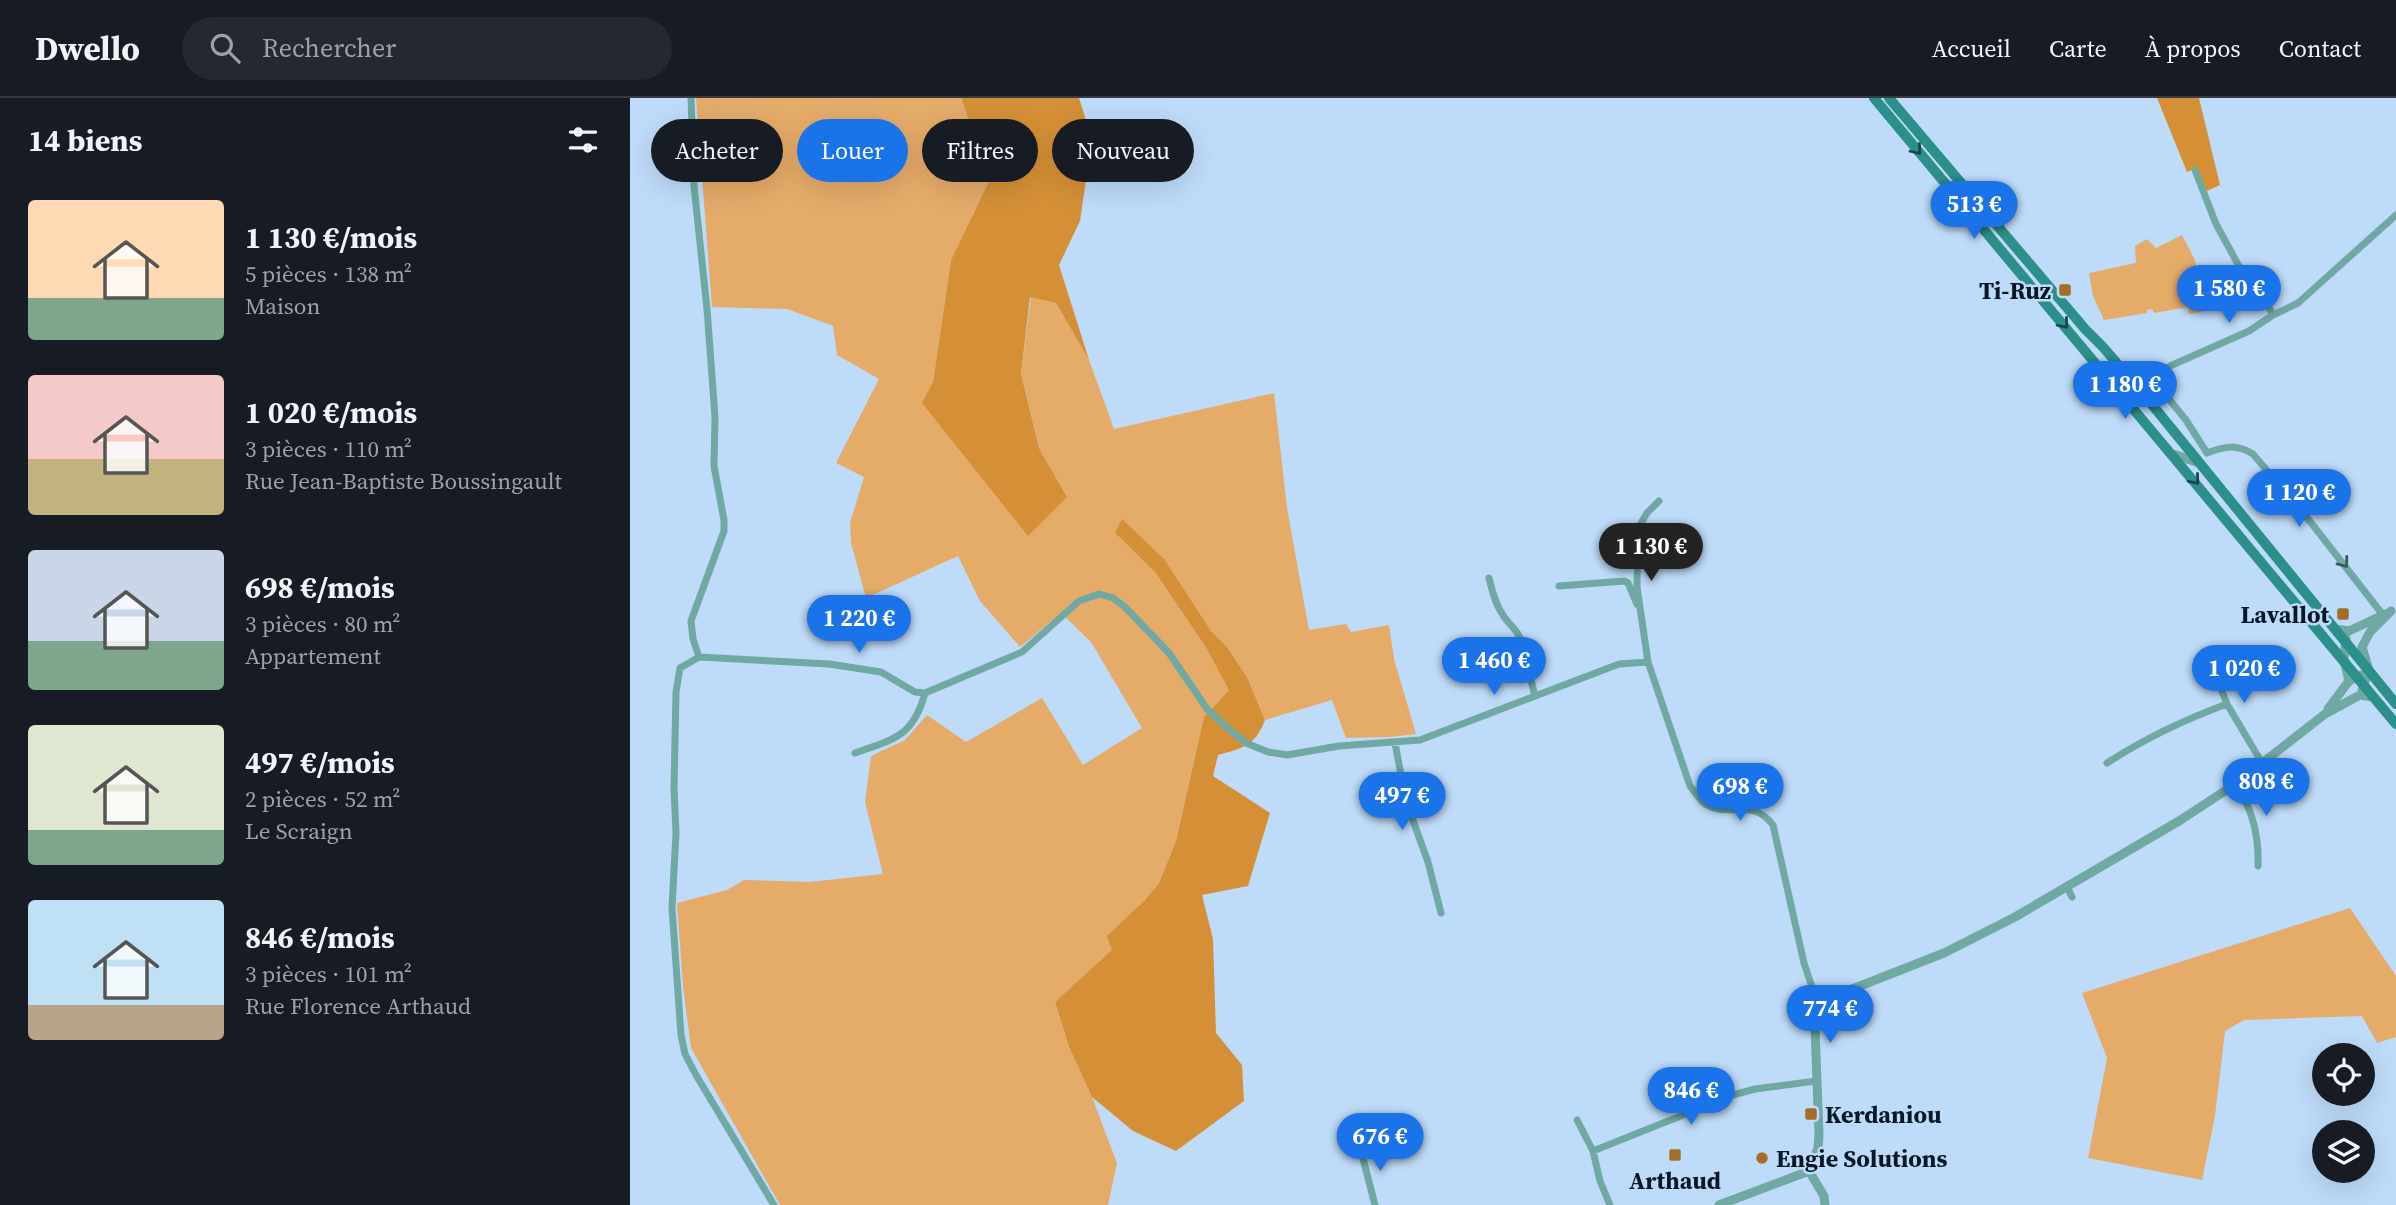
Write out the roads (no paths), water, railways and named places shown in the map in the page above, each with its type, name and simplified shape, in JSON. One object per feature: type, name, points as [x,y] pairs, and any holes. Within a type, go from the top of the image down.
[{"type":"main road","points":[[1874,98],[2344,660],[2357,684],[2373,697],[2396,723]]},
{"type":"main road","points":[[1889,98],[2161,416],[2396,705]]},
{"type":"street","points":[[691,98],[694,186],[708,309],[715,417],[714,473],[724,520],[724,531],[691,621],[699,657]]},
{"type":"street","points":[[2195,170],[2216,224],[2240,268],[2258,287],[2273,315]]},
{"type":"street","points":[[2207,453],[2164,393],[2161,373],[2170,366],[2249,331],[2298,303],[2396,215]]},
{"type":"street","points":[[2161,416],[2176,407]]},
{"type":"street","points":[[2173,454],[2199,463],[2207,453],[2224,446],[2242,447],[2253,454],[2390,611]]},
{"type":"street","points":[[1659,501],[1647,513],[1639,528],[1637,587],[1648,662],[1690,786],[1703,803],[1717,809],[1754,810],[1765,814],[1773,825],[1804,964],[1812,988],[1826,1002]]},
{"type":"street","points":[[1489,578],[1492,594],[1503,616],[1516,629],[1520,638],[1535,696]]},
{"type":"street","points":[[1559,586],[1625,581],[1641,611]]},
{"type":"street","points":[[774,1205],[696,1075],[685,1054],[681,1035],[672,908],[676,833],[676,692],[680,668],[699,657],[829,664],[881,672],[915,692],[925,693],[1022,652],[1079,601],[1099,594],[1113,598],[1125,607],[1169,653],[1207,709],[1246,743],[1268,752],[1287,755],[1339,746],[1395,743],[1429,737],[1619,664],[1648,662]]},
{"type":"street","points":[[2335,630],[2349,631],[2390,611]]},
{"type":"street","points":[[1719,1205],[1809,1171],[1818,1148],[1815,1028],[1820,1010],[1826,1002],[1977,938],[2179,821],[2234,785],[2325,713],[2357,684],[2369,670],[2362,647],[2370,632],[2390,611]]},
{"type":"street","points":[[2344,660],[2344,642],[2349,631]]},
{"type":"street","points":[[2208,656],[2227,704],[2262,763]]},
{"type":"street","points":[[2325,713],[2357,684]]},
{"type":"street","points":[[855,753],[902,736],[920,712],[925,693]]},
{"type":"street","points":[[2107,763],[2198,715],[2227,704]]},
{"type":"street","points":[[1395,743],[1406,801],[1428,862],[1441,913]]},
{"type":"street","points":[[2234,785],[2242,794],[2250,814],[2258,852],[2258,866]]},
{"type":"street","points":[[2067,887],[2072,897]]},
{"type":"street","points":[[1593,1150],[1733,1095],[1755,1089],[1816,1081]]},
{"type":"street","points":[[1577,1120],[1593,1150],[1600,1181],[1610,1205]]},
{"type":"street","points":[[1360,1147],[1375,1205]]},
{"type":"street","points":[[1809,1171],[1824,1196],[1825,1205]]},
{"type":"place","name":"Ti-Ruz","points":[[2065,290]]},
{"type":"place","name":"Lavallot","points":[[2343,614]]},
{"type":"place","name":"Kerdaniou","points":[[1811,1114]]},
{"type":"place","name":"Arthaud","points":[[1675,1155]]},
{"type":"place","name":"Engie Solutions","points":[[1762,1158]]}]
